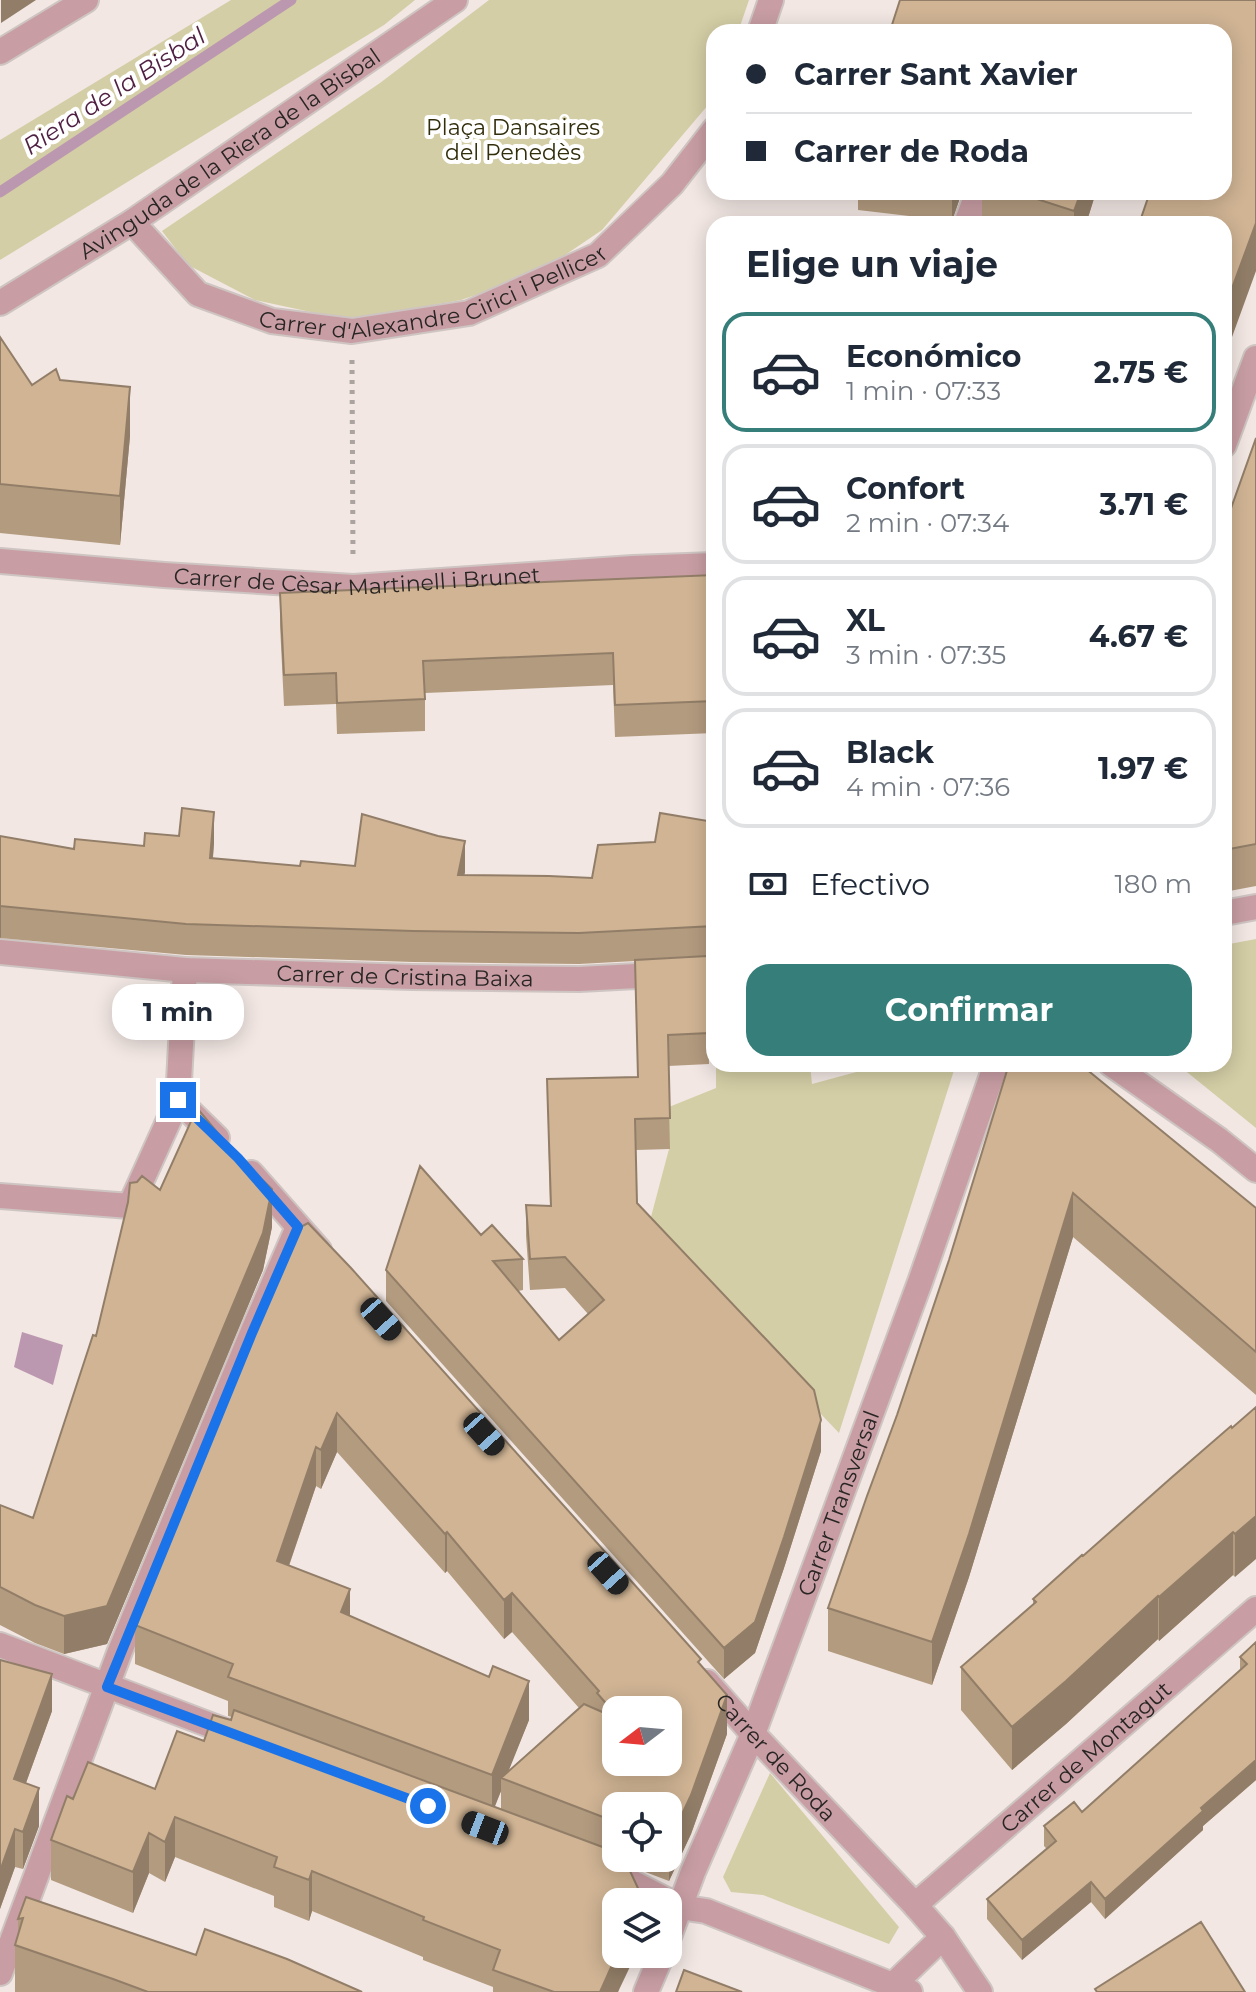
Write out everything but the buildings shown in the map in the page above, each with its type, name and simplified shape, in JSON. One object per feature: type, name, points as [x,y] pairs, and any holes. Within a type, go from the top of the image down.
[{"type":"street","points":[[0,52],[86,0]]},
{"type":"street","name":"Avinguda de la Riera de la Bisbal","points":[[0,303],[132,222],[455,0]]},
{"type":"street","points":[[763,24],[771,0]]},
{"type":"street","name":"Carrer d'Alexandre Cirici i Pellicer","points":[[132,222],[198,294],[272,321],[352,331],[469,313],[598,255],[672,184],[706,140]]},
{"type":"street","points":[[1232,423],[1256,358]]},
{"type":"street","name":"Carrer de Cèsar Martinell i Brunet","points":[[0,561],[353,587],[706,565]]},
{"type":"street","points":[[1232,912],[1256,907]]},
{"type":"street","name":"Carrer de Cristina Baixa","points":[[0,952],[185,970],[413,977],[579,979],[706,972]]},
{"type":"street","points":[[0,1196],[130,1206],[178,1100],[185,970]]},
{"type":"street","name":"Carrer Transversal","points":[[682,1902],[753,1734],[920,1282],[993,1072]]},
{"type":"street","points":[[1122,1072],[1256,1170]]},
{"type":"street","points":[[178,1100],[238,1158],[330,1262]]},
{"type":"street","points":[[0,1973],[107,1687],[298,1227]]},
{"type":"street","name":"Carrer de Montagut","points":[[915,1905],[1256,1609]]},
{"type":"street","points":[[0,1645],[259,1743]]},
{"type":"street","name":"Carrer de Roda","points":[[690,1663],[915,1905],[943,1937],[980,1992]]},
{"type":"street","points":[[584,1865],[643,1888]]},
{"type":"street","points":[[682,1907],[706,1911],[901,1989],[943,1937]]},
{"type":"street","points":[[646,1992],[656,1968]]},
{"type":"path","points":[[352,331],[353,587]]},
{"type":"green space","points":[[231,0],[415,0],[384,25],[0,260],[0,140]]},
{"type":"green space","name":"Plaça Dansaires del Penedès","points":[[489,0],[749,0],[741,24],[706,24],[706,107],[602,230],[537,274],[461,300],[348,320],[255,300],[188,265],[162,231],[380,83]]},
{"type":"green space","points":[[1256,939],[1256,1128],[1187,1072],[1232,1072],[1232,944]]},
{"type":"green space","points":[[716,1072],[811,1072],[812,1084],[856,1072],[953,1072],[839,1433],[647,1232],[669,1149],[669,1107],[716,1088]]},
{"type":"green space","points":[[770,1773],[899,1927],[889,1944],[763,1895],[731,1892],[723,1877]]},
{"type":"shaded area","points":[[22,1332],[63,1345],[53,1385],[14,1367]]},
{"type":"waterway","name":"Riera de la Bisbal","points":[[0,192],[291,0]]},
{"type":"route","points":[[178,1100],[238,1158],[298,1227],[107,1687],[428,1806]]}]
